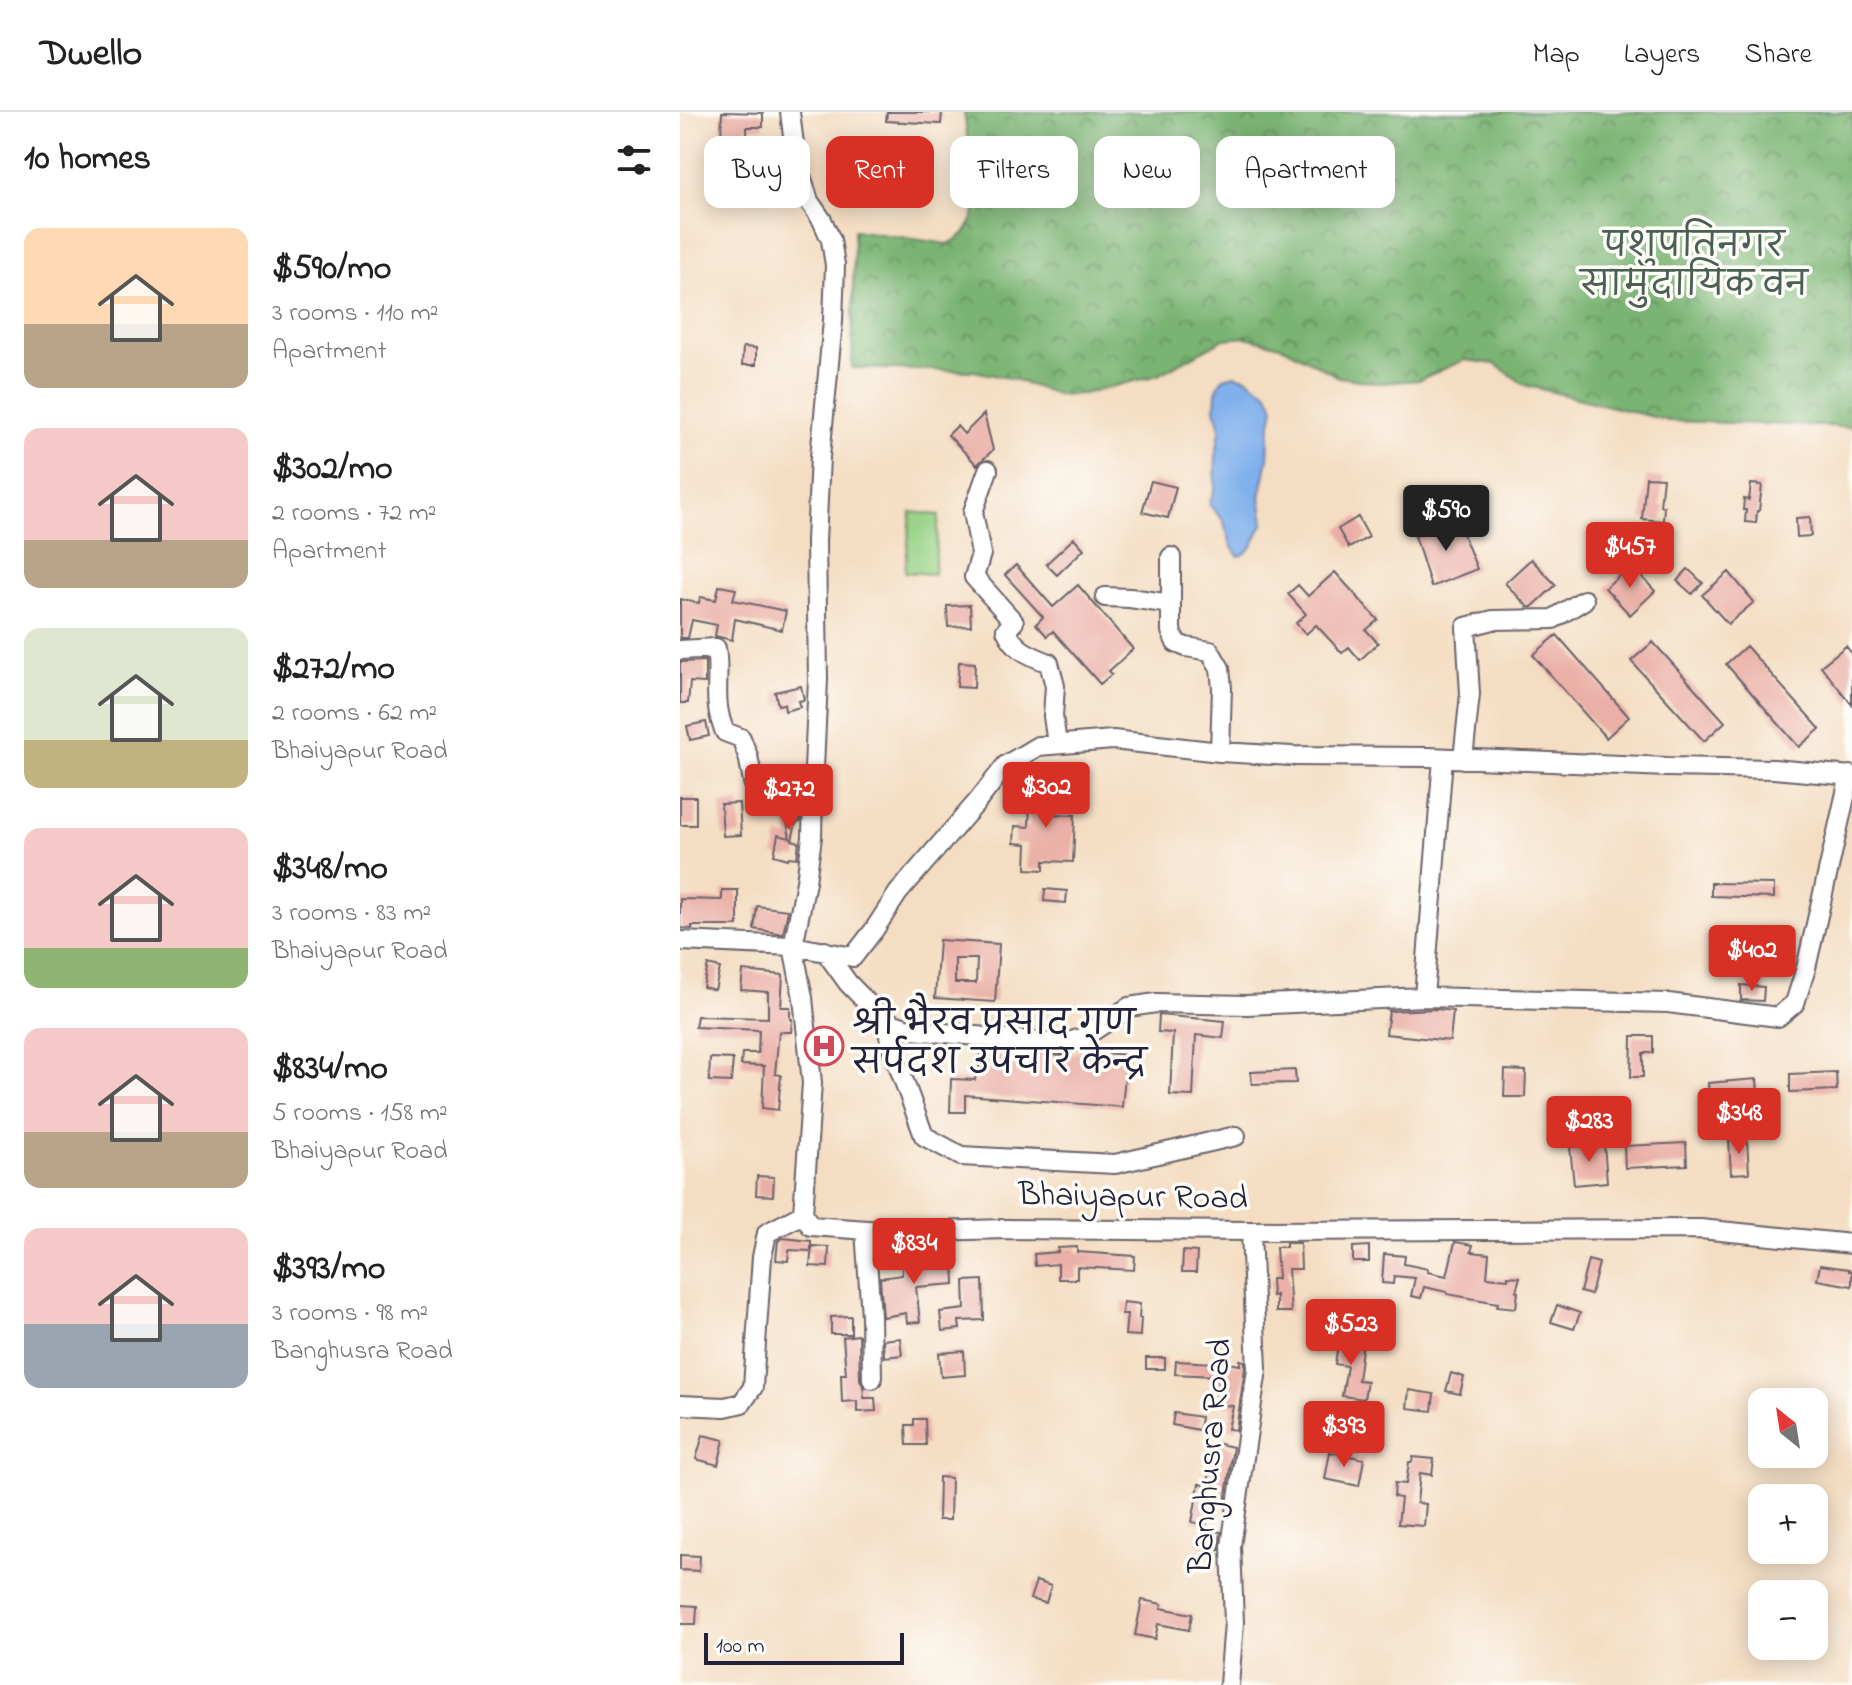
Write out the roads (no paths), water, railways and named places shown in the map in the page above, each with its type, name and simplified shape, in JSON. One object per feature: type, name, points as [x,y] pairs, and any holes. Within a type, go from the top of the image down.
[{"type":"street","points":[[680,1405],[725,1407],[742,1403],[753,1387],[762,1257],[767,1233],[803,1214],[812,1083],[803,998],[793,946],[812,837],[818,679],[816,541],[835,265],[831,240],[809,201],[795,152],[790,112]]},
{"type":"street","points":[[988,470],[973,512],[981,554],[974,577],[1014,622],[1006,630],[1012,642],[1028,655],[1049,663],[1055,686],[1053,716],[1057,744]]},
{"type":"street","points":[[1171,557],[1171,631],[1176,643],[1210,651],[1220,668],[1220,752]]},
{"type":"street","points":[[1105,597],[1171,604]]},
{"type":"street","points":[[1463,759],[1470,694],[1466,627],[1493,620],[1553,619],[1584,600]]},
{"type":"street","points":[[680,650],[716,648],[716,699],[721,723],[725,732],[741,738],[754,786],[770,794],[792,789],[813,791]]},
{"type":"street","points":[[680,941],[793,946],[825,951],[853,957],[898,893],[1006,765],[1038,746],[1113,740],[1220,752],[1774,769],[1851,776],[1806,968],[1795,1003],[1778,1017],[1668,1003],[1424,997],[1247,1005],[1156,1003],[1129,1007],[1084,1037],[1062,1044],[912,1030],[885,1021],[848,983],[825,951]]},
{"type":"street","points":[[1424,997],[1443,758]]},
{"type":"street","points":[[885,1021],[924,1136],[961,1156],[1115,1164],[1236,1136]]},
{"type":"street","name":"Bhaiyapur Road","points":[[803,1214],[811,1226],[896,1232],[1006,1229],[1700,1229],[1852,1244]]},
{"type":"street","points":[[865,1230],[872,1379]]},
{"type":"street","name":"Banghusra Road","points":[[1229,1685],[1234,1623],[1231,1546],[1257,1369],[1251,1231]]},
{"type":"water","points":[[1235,375],[1246,378],[1268,393],[1274,407],[1260,497],[1264,523],[1248,552],[1238,556],[1223,520],[1209,504],[1215,489],[1220,432],[1215,409],[1216,393],[1224,378]]},
{"type":"place","name":"श्री भैरव प्रसाद गण सर्पदश उपचार केन्द्र","points":[[824,1046]]},
{"type":"park label","name":"पशुपतिनगर सामुदायिक वन","points":[[1694,268]]}]
